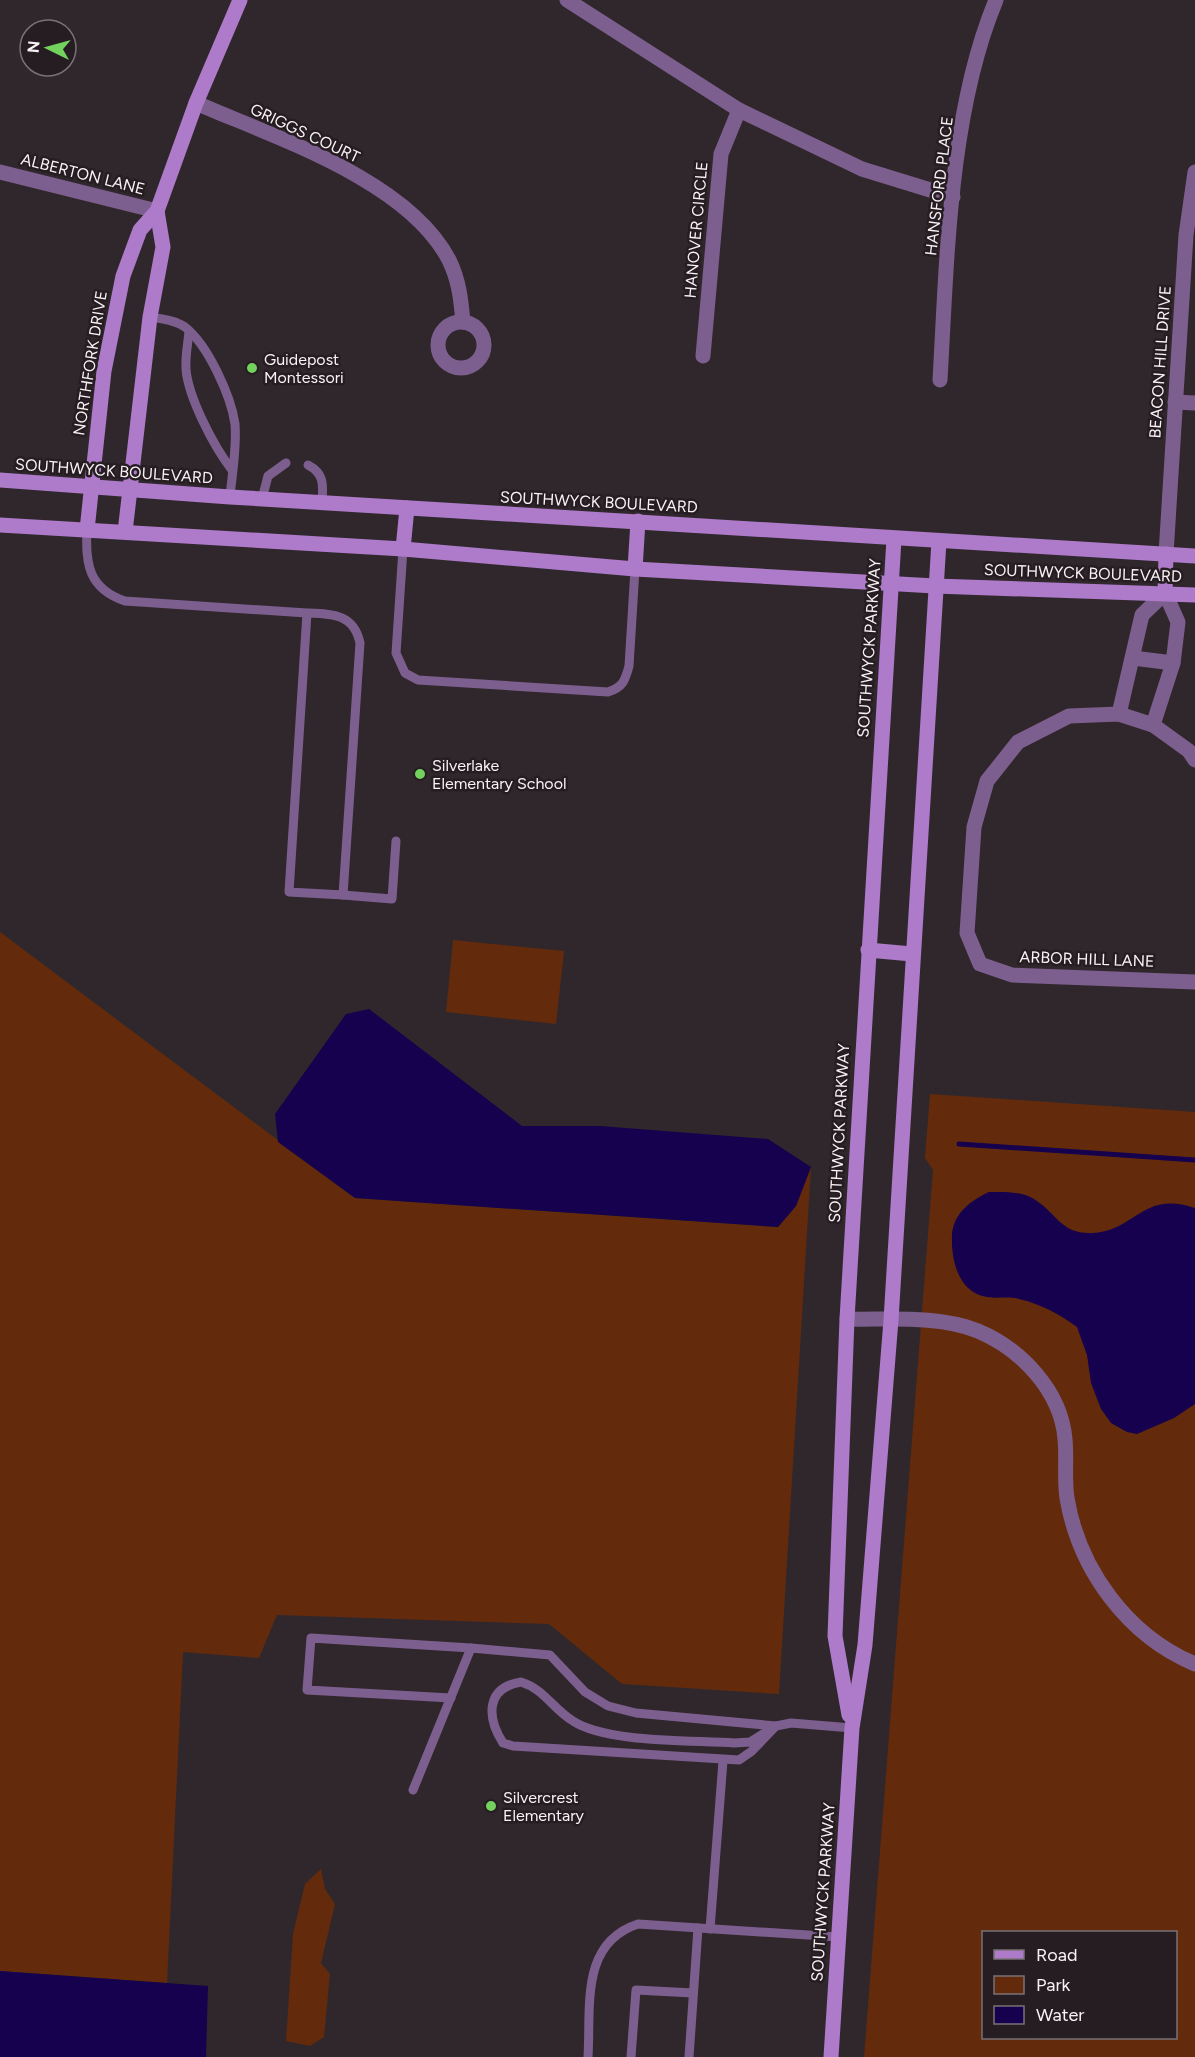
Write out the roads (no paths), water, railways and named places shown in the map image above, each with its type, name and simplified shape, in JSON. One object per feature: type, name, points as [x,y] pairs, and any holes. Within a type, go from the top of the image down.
[{"type":"street","name":"NORTHFORK DRIVE","points":[[87,530],[104,371],[123,276],[140,230],[157,211],[196,103],[239,0]]},
{"type":"street","points":[[567,0],[739,110],[861,169],[953,197]]},
{"type":"street","name":"HANSFORD PLACE","points":[[940,380],[953,197],[961,134],[974,75],[996,0]]},
{"type":"street","name":"GRIGGS COURT","points":[[196,103],[325,159],[410,211],[432,234],[449,260],[460,290],[463,322]]},
{"type":"street","name":"HANOVER CIRCLE","points":[[703,356],[721,154],[739,110]]},
{"type":"street","name":"ALBERTON LANE","points":[[0,172],[157,211]]},
{"type":"street","name":"BEACON HILL DRIVE","points":[[1167,554],[1186,235],[1195,172]]},
{"type":"street","name":"NORTHFORK DRIVE","points":[[125,532],[150,317],[163,247],[157,211]]},
{"type":"street","points":[[1175,402],[1195,403]]},
{"type":"street","name":"SOUTHWYCK BOULEVARD","points":[[0,480],[322,503],[1195,556]]},
{"type":"street","points":[[403,549],[407,508]]},
{"type":"street","points":[[635,569],[638,522]]},
{"type":"street","name":"SOUTHWYCK BOULEVARD","points":[[0,525],[403,549],[635,569],[891,584],[1195,595]]},
{"type":"street","name":"SOUTHWYCK PARKWAY","points":[[852,1728],[835,1636],[847,1319],[894,539]]},
{"type":"street","name":"SOUTHWYCK PARKWAY","points":[[831,2057],[852,1728],[865,1644],[891,1320],[939,541]]},
{"type":"street","points":[[1153,725],[1173,663],[1178,622],[1165,593],[1167,554]]},
{"type":"street","points":[[1165,593],[1142,615],[1119,714],[1153,725],[1189,751],[1195,760]]},
{"type":"street","points":[[1133,658],[1173,663]]},
{"type":"street","name":"ARBOR HILL LANE","points":[[1119,714],[1069,716],[1018,742],[987,781],[974,827],[967,933],[980,964],[1012,975],[1195,982]]},
{"type":"street","points":[[868,950],[912,954]]},
{"type":"street","points":[[847,1319],[949,1323],[978,1331],[1011,1352],[1038,1377],[1058,1409],[1065,1437],[1067,1498],[1075,1527],[1092,1569],[1103,1589],[1144,1634],[1167,1650],[1195,1664]]},
{"type":"lane","points":[[150,317],[175,322],[189,332],[208,353],[231,408],[235,438],[230,497]]},
{"type":"lane","points":[[189,332],[186,361],[189,381],[216,449],[232,470]]},
{"type":"lane","points":[[261,499],[268,476],[286,463]]},
{"type":"lane","points":[[308,465],[320,474],[323,481],[322,503]]},
{"type":"lane","points":[[87,530],[86,555],[95,580],[108,595],[125,601],[308,613],[342,617],[352,622],[358,631],[360,643],[343,895]]},
{"type":"lane","points":[[403,549],[396,653],[405,673],[418,680],[608,692],[619,688],[626,681],[629,666],[635,569]]},
{"type":"lane","points":[[308,613],[289,892],[392,899],[396,841]]},
{"type":"lane","points":[[451,1698],[307,1690],[311,1638],[550,1655],[585,1692],[608,1706],[636,1713],[776,1726],[791,1723],[852,1728]]},
{"type":"lane","points":[[413,1790],[471,1648]]},
{"type":"lane","points":[[521,1682],[533,1686],[572,1721],[593,1730],[619,1735],[734,1743],[750,1742],[776,1726],[739,1760],[723,1761],[513,1746],[503,1743],[495,1730],[492,1706],[502,1690],[521,1682]]},
{"type":"lane","points":[[710,1929],[723,1761]]},
{"type":"lane","points":[[588,2057],[595,1967],[608,1940],[621,1930],[638,1924],[839,1937]]},
{"type":"lane","points":[[689,2057],[698,1928]]},
{"type":"lane","points":[[631,2057],[636,1990],[693,1993]]},
{"type":"water","points":[[369,1009],[522,1126],[600,1126],[768,1139],[811,1167],[796,1206],[778,1227],[355,1198],[278,1142],[275,1114],[346,1014]]},
{"type":"water","points":[[989,1192],[1012,1192],[1029,1196],[1066,1226],[1073,1230],[1092,1233],[1107,1231],[1151,1207],[1163,1204],[1195,1208],[1195,1404],[1174,1418],[1137,1434],[1127,1432],[1111,1423],[1101,1409],[1091,1383],[1087,1355],[1077,1327],[1035,1304],[1015,1298],[987,1297],[969,1289],[963,1282],[955,1264],[952,1244],[953,1227],[964,1209]]},
{"type":"water","points":[[0,1971],[208,1986],[206,2057],[0,2057]]},
{"type":"waterway","points":[[959,1144],[1195,1160]]},
{"type":"place","name":"Guidepost Montessori","points":[[252,368]]},
{"type":"place","name":"Silverlake Elementary School","points":[[420,774]]},
{"type":"place","name":"Silvercrest Elementary","points":[[491,1806]]}]
